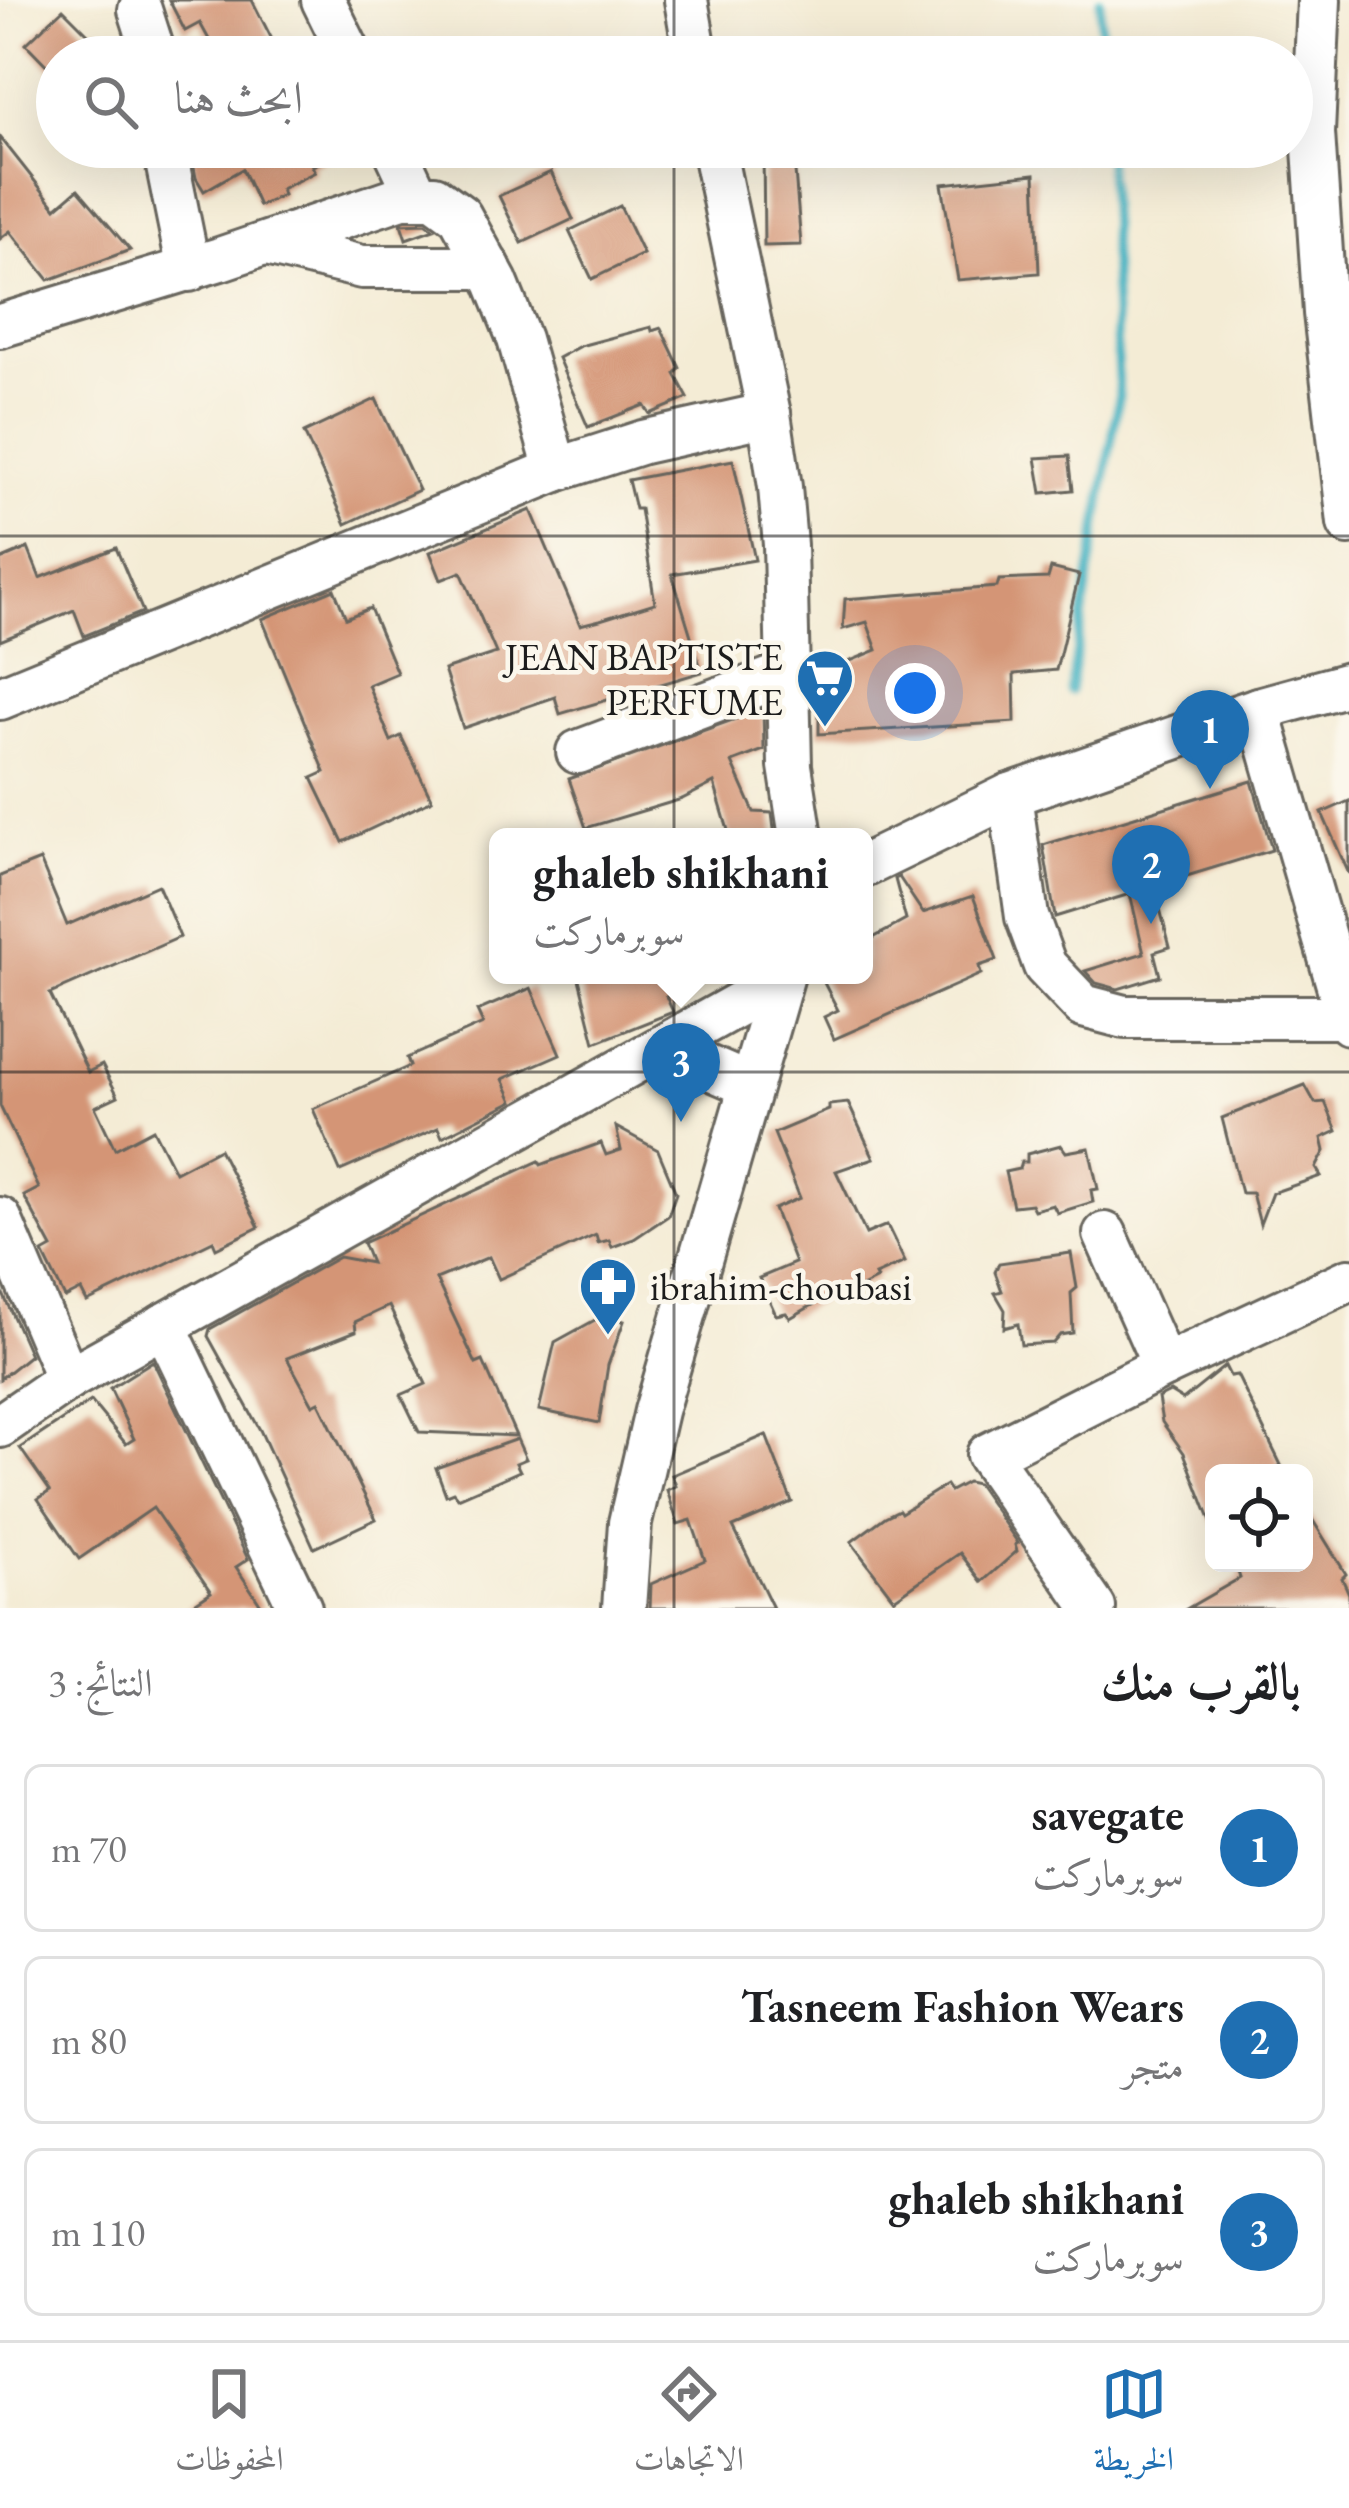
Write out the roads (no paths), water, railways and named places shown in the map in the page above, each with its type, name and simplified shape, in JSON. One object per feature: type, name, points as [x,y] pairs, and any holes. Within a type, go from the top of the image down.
[{"type":"street","points":[[323,0],[340,36]]},
{"type":"street","points":[[686,0],[692,36]]},
{"type":"street","points":[[1319,0],[1313,134],[1324,313],[1349,523]]},
{"type":"street","points":[[140,10],[148,36]]},
{"type":"street","points":[[168,168],[189,269]]},
{"type":"street","points":[[404,168],[416,194]]},
{"type":"street","points":[[717,168],[769,414],[785,545],[785,674],[790,766],[800,828]]},
{"type":"street","points":[[0,326],[416,194],[448,204],[489,267],[519,339],[556,470]]},
{"type":"street","points":[[267,244],[362,267],[489,267]]},
{"type":"street","points":[[0,698],[556,470],[643,442],[769,414]]},
{"type":"street","points":[[578,752],[785,674]]},
{"type":"street","points":[[873,860],[1010,795],[1258,709],[1349,684]]},
{"type":"street","points":[[1010,795],[1027,916],[1045,967],[1083,1006],[1125,1017],[1348,1020],[1258,709]]},
{"type":"street","points":[[0,1426],[68,1379],[771,984]]},
{"type":"street","points":[[624,1608],[625,1564],[641,1469],[779,984]]},
{"type":"street","points":[[664,1048],[749,1085]]},
{"type":"street","points":[[0,1219],[68,1379]]},
{"type":"street","points":[[1105,1234],[1164,1366]]},
{"type":"street","points":[[1094,1608],[988,1455],[1349,1280]]},
{"type":"street","points":[[164,1324],[300,1608]]},
{"type":"waterway","points":[[1100,0],[1101,36]]},
{"type":"waterway","points":[[1070,691],[1119,397],[1108,168]]},
{"type":"place","name":"JEAN BAPTISTE PERFUME","points":[[825,729]]},
{"type":"place","name":"savegate","points":[[1210,789]]},
{"type":"place","name":"Tasneem Fashion Wears","points":[[1151,924]]},
{"type":"place","name":"ghaleb shikhani","points":[[681,1122]]},
{"type":"place","name":"ibrahim-choubasi","points":[[608,1337]]}]
